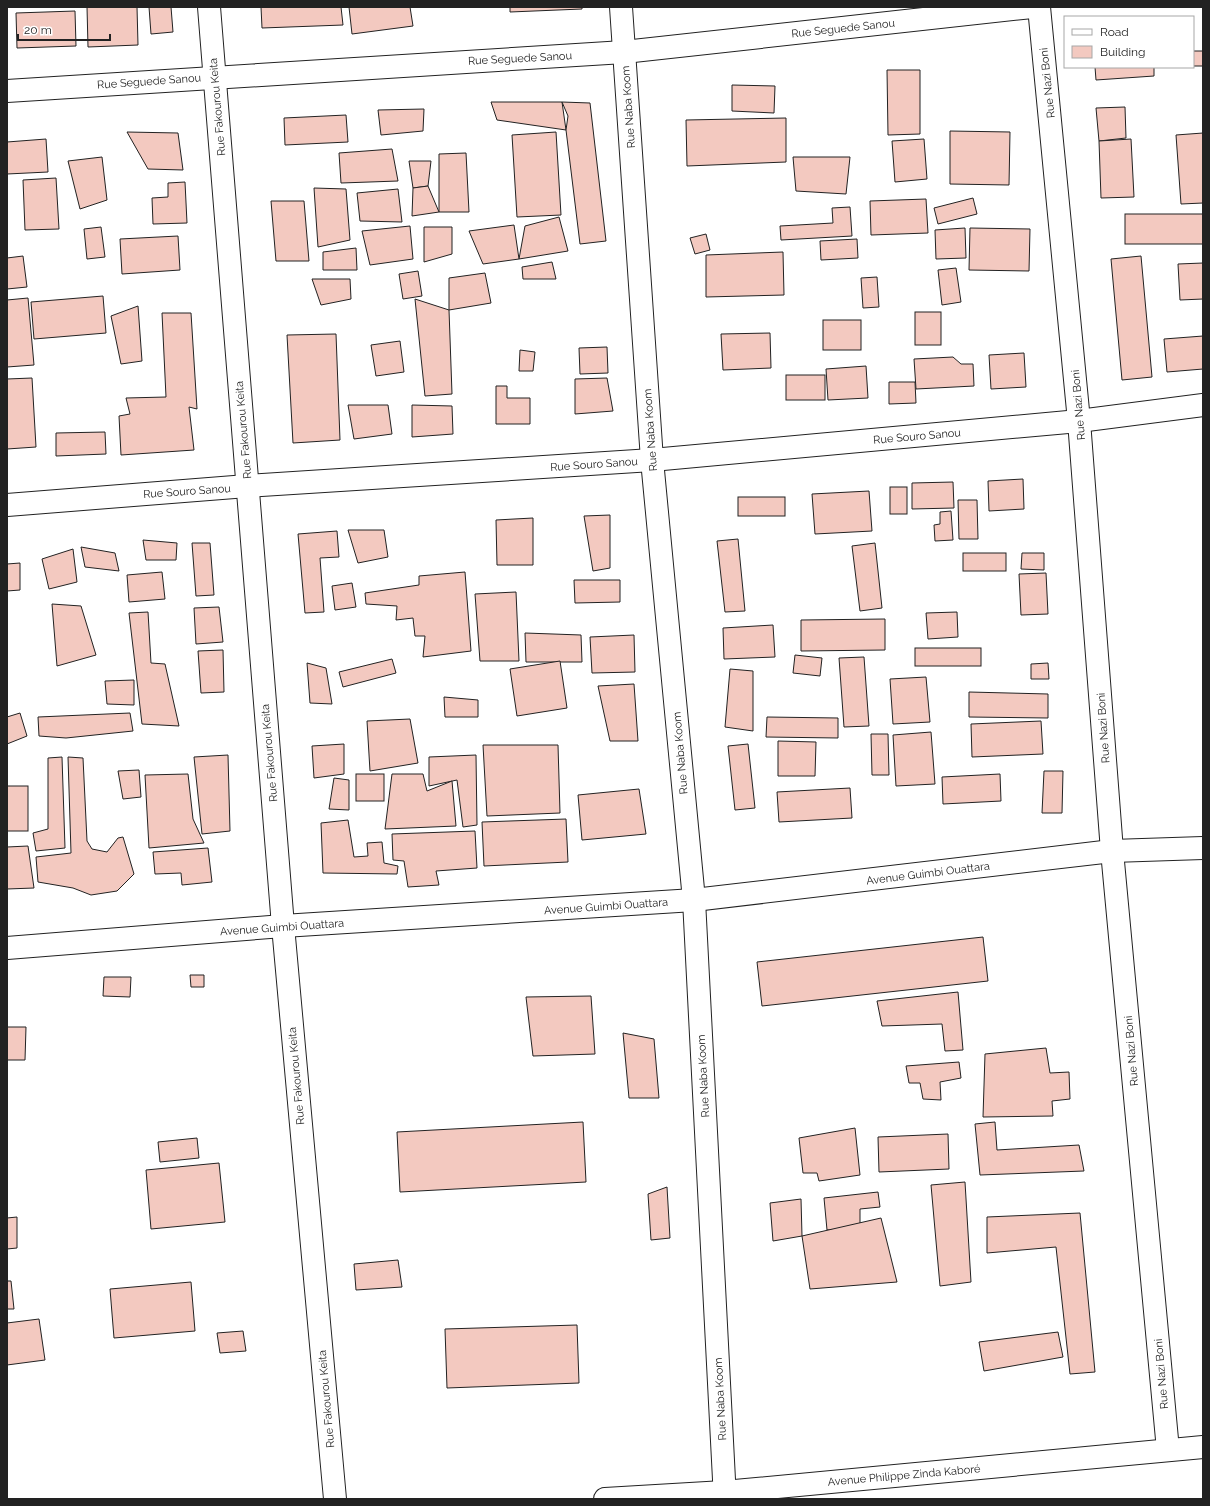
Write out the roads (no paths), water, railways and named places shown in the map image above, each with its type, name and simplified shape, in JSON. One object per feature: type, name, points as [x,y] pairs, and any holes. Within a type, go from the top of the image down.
[{"type":"street","name":"Rue Fakourou Keita","points":[[209,7],[282,926],[335,1499]]},
{"type":"street","name":"Rue Naba Koom","points":[[621,7],[652,460],[694,900],[725,1495]]},
{"type":"street","name":"Rue Seguede Sanou","points":[[7,91],[624,52],[1032,7]]},
{"type":"street","name":"Rue Nazi Boni","points":[[1039,7],[1079,421],[1112,851],[1168,1450]]},
{"type":"street","name":"Rue Souro Sanou","points":[[7,505],[247,486],[652,460],[1079,421],[1203,405]]},
{"type":"street","name":"Avenue Guimbi Ouattara","points":[[7,948],[282,926],[694,900],[1112,851],[1203,848]]},
{"type":"street","name":"Avenue Philippe Zinda Kaboré","points":[[605,1499],[725,1495],[1203,1447]]}]
